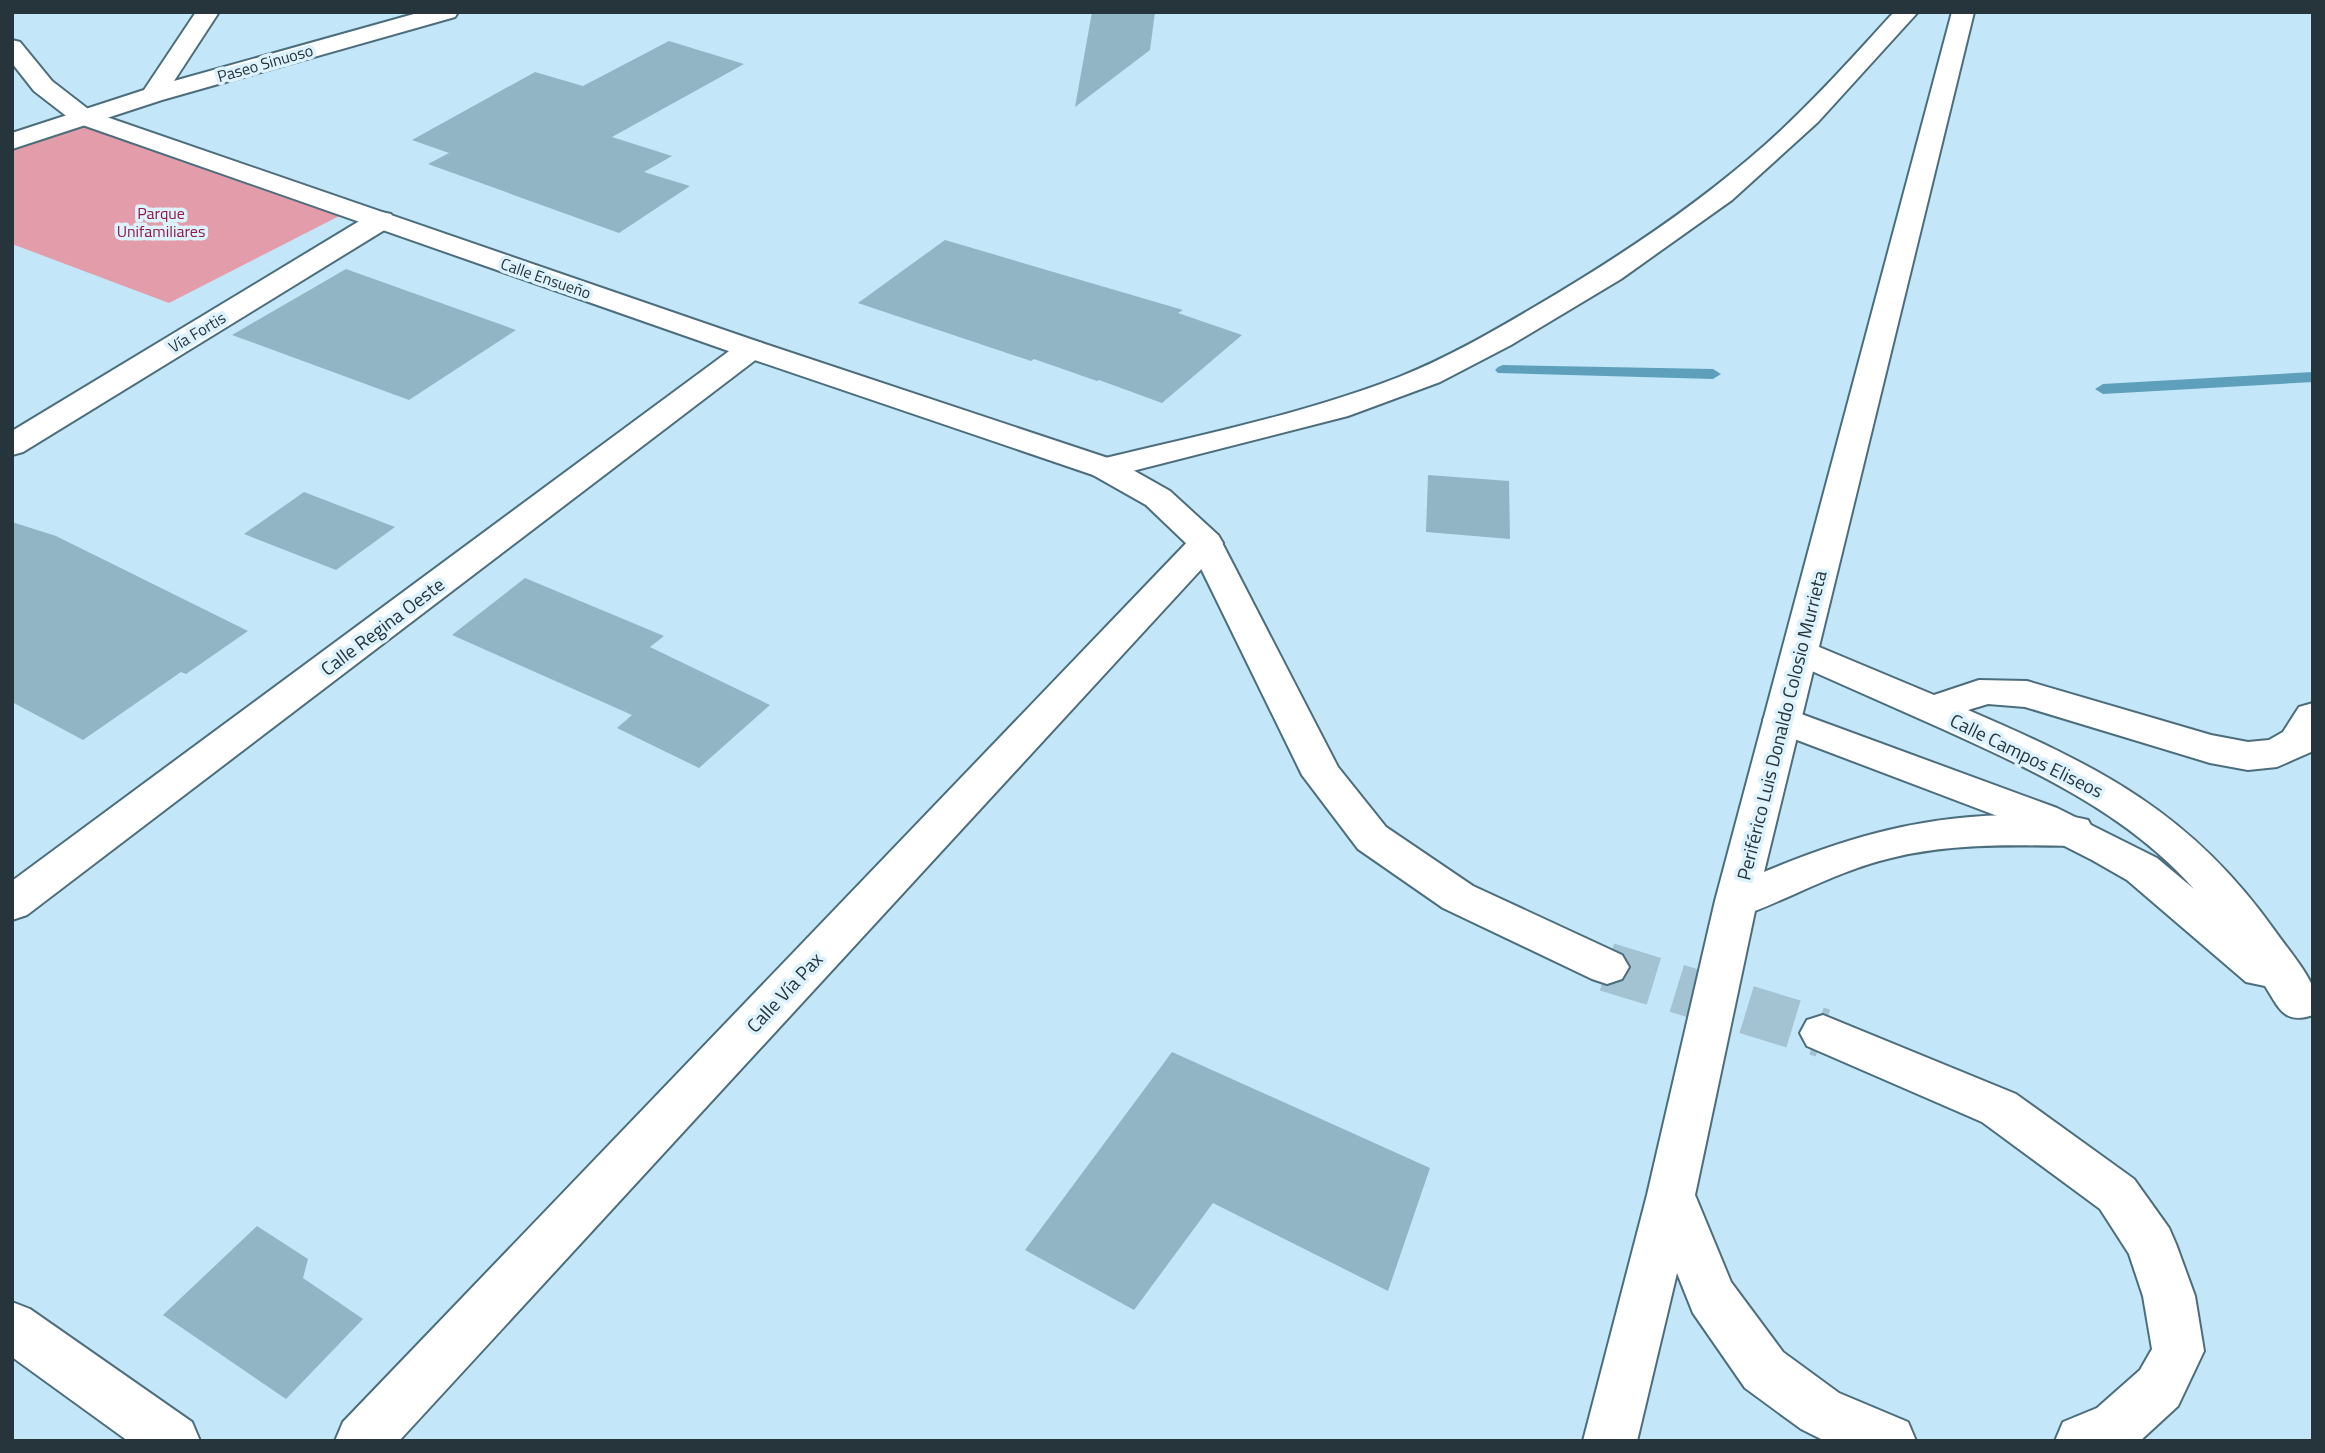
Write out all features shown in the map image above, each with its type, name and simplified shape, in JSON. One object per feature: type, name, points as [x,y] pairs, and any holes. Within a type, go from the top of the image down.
[{"type":"street","points":[[153,94],[208,12]]},
{"type":"street","name":"Paseo Sinuoso","points":[[12,141],[153,94],[447,12]]},
{"type":"street","points":[[1105,468],[1313,415],[1410,383],[1483,350],[1590,287],[1690,220],[1775,150],[1829,97],[1907,12]]},
{"type":"street","name":"Periférico Luis Donaldo Colosio Murrieta","points":[[1609,1441],[1671,1195],[1736,901],[1964,12]]},
{"type":"street","name":"Calle Ensueño","points":[[12,47],[43,86],[83,117],[751,349],[1105,468],[1158,498],[1206,543]]},
{"type":"street","name":"Vía Fortis","points":[[12,445],[381,220]]},
{"type":"street","name":"Calle Regina Oeste","points":[[12,904],[751,349]]},
{"type":"street","points":[[1206,543],[1322,775],[1372,838],[1458,897],[1607,967]]},
{"type":"street","name":"Calle Vía Pax","points":[[362,1441],[1206,543]]},
{"type":"street","name":"Calle Campos Eliseos","points":[[1800,651],[2093,784],[2144,817],[2200,868],[2233,905],[2306,1007]]},
{"type":"street","points":[[1934,710],[1975,691],[1997,690],[2027,694],[2210,749],[2248,755],[2277,753],[2297,742],[2313,716]]},
{"type":"street","name":"Calle Campos Eliseos","points":[[1782,720],[2074,831],[2142,869],[2306,1007]]},
{"type":"street","points":[[1736,901],[1861,852],[1910,838],[1988,830],[2074,831]]},
{"type":"street","points":[[2142,869],[2200,868]]},
{"type":"street","points":[[1823,1033],[1999,1108],[2118,1194],[2151,1244],[2169,1296],[2178,1351],[2159,1388],[2116,1427],[2082,1441]]},
{"type":"street","points":[[1671,1195],[1712,1296],[1764,1370],[1821,1411],[1889,1441]]},
{"type":"street","points":[[12,1326],[173,1441]]},
{"type":"green space","name":"Parque Unifamiliares","points":[[83,118],[349,211],[169,303],[12,244],[12,149]]},
{"type":"building","points":[[1092,12],[1155,12],[1150,50],[1075,107]]},
{"type":"building","points":[[669,41],[744,64],[612,137],[672,156],[644,172],[690,186],[619,233],[428,164],[449,153],[412,140],[535,72],[583,86]]},
{"type":"building","points":[[945,240],[1183,310],[1178,313],[1242,335],[1162,403],[1099,380],[1034,359],[1031,361],[858,303]]},
{"type":"building","points":[[346,269],[516,330],[409,400],[232,335]]},
{"type":"building","points":[[1428,475],[1509,481],[1510,539],[1426,532]]},
{"type":"building","points":[[304,492],[395,527],[336,570],[244,534]]},
{"type":"building","points":[[12,522],[56,536],[248,631],[186,674],[181,672],[83,740],[12,702]]},
{"type":"building","points":[[525,578],[664,636],[650,647],[770,705],[699,768],[617,728],[632,715],[452,635]]},
{"type":"building","points":[[1172,1052],[1430,1168],[1388,1291],[1213,1203],[1134,1310],[1025,1250]]},
{"type":"building","points":[[257,1226],[308,1259],[303,1278],[363,1319],[286,1399],[163,1315]]},
{"type":"waterway","points":[[1503,370],[1713,374]]},
{"type":"waterway","points":[[2103,389],[2313,377]]},
{"type":"tunnel","points":[[1607,967],[1823,1033]]}]
